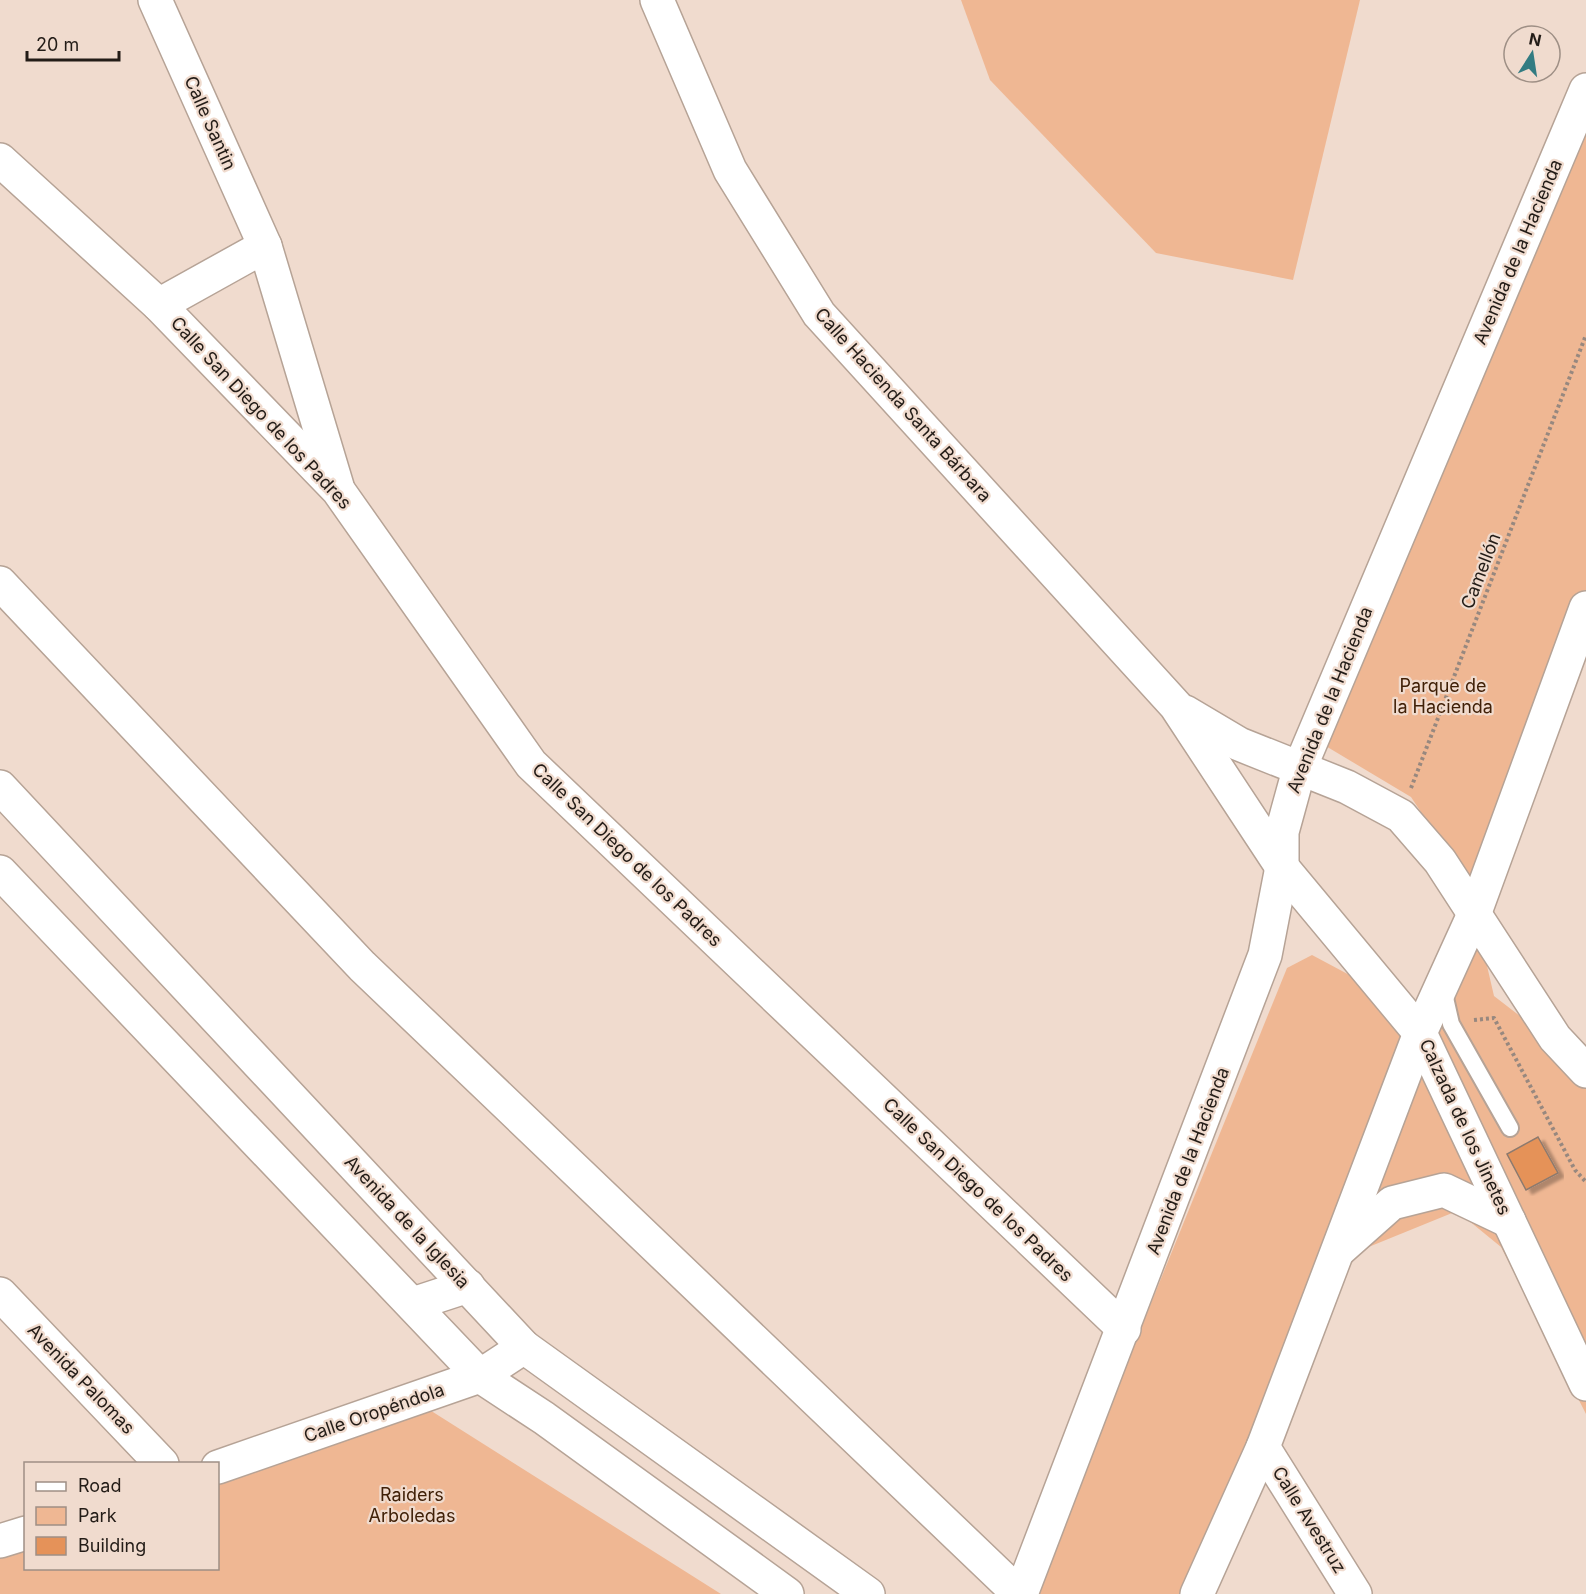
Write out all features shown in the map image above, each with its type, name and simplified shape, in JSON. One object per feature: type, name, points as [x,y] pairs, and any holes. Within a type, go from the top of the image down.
[{"type":"street","name":"Calle Santin","points":[[155,0],[266,246],[338,490]]},
{"type":"street","name":"Calle Hacienda Santa Bárbara","points":[[657,0],[730,171],[819,314],[1176,706],[1282,867]]},
{"type":"street","name":"Avenida de la Hacienda","points":[[1020,1594],[1124,1329],[1265,955],[1282,867],[1282,832],[1299,770],[1586,90]]},
{"type":"street","name":"Calle San Diego de los Padres","points":[[0,160],[159,305],[338,490],[531,764],[1124,1329]]},
{"type":"street","points":[[159,305],[266,246]]},
{"type":"street","points":[[0,583],[362,966],[1020,1594]]},
{"type":"street","points":[[1197,1594],[1263,1447],[1338,1250],[1435,1028],[1442,984],[1475,912],[1586,608]]},
{"type":"street","name":"Calle Hacienda Santa Bárbara","points":[[1176,706],[1239,744],[1299,770]]},
{"type":"street","points":[[1299,770],[1347,787],[1401,816],[1440,861],[1555,1038],[1586,1071]]},
{"type":"street","name":"Avenida de la Iglesia","points":[[0,787],[524,1347],[868,1594]]},
{"type":"street","name":"Calzada de los Jinetes","points":[[1282,867],[1435,1028],[1509,1221],[1586,1384]]},
{"type":"street","points":[[0,872],[480,1376],[544,1418],[787,1594]]},
{"type":"street","points":[[1338,1250],[1392,1203],[1444,1190],[1509,1221]]},
{"type":"street","points":[[413,1304],[468,1286]]},
{"type":"street","name":"Avenida Palomas","points":[[0,1294],[160,1462]]},
{"type":"street","name":"Calle Oropéndola","points":[[219,1467],[480,1376],[524,1347]]},
{"type":"street","name":"Calle Avestruz","points":[[1263,1447],[1355,1594]]},
{"type":"street","points":[[0,1541],[24,1534]]},
{"type":"lane","points":[[1435,1028],[1510,1128]]},
{"type":"path","name":"Camellón","points":[[1401,816],[1586,335]]},
{"type":"path","points":[[1435,1028],[1494,1017],[1575,1170],[1586,1182]]},
{"type":"green space","points":[[961,0],[1360,0],[1293,280],[1156,253],[990,80]]},
{"type":"green space","name":"Parque de la Hacienda","points":[[1586,94],[1586,603],[1478,898],[1411,797],[1314,739]]},
{"type":"green space","points":[[1475,914],[1494,996],[1551,1040],[1586,1077],[1586,1414],[1501,1247],[1457,1211],[1344,1257],[1421,1033]]},
{"type":"green space","points":[[1312,955],[1357,979],[1414,1034],[1191,1594],[1033,1594],[1287,968]]},
{"type":"green space","name":"Raiders Arboledas","points":[[425,1407],[721,1594],[0,1594],[0,1552],[24,1544],[24,1570],[219,1570],[219,1478]]},
{"type":"building","points":[[1538,1137],[1558,1173],[1526,1190],[1507,1154]]}]
